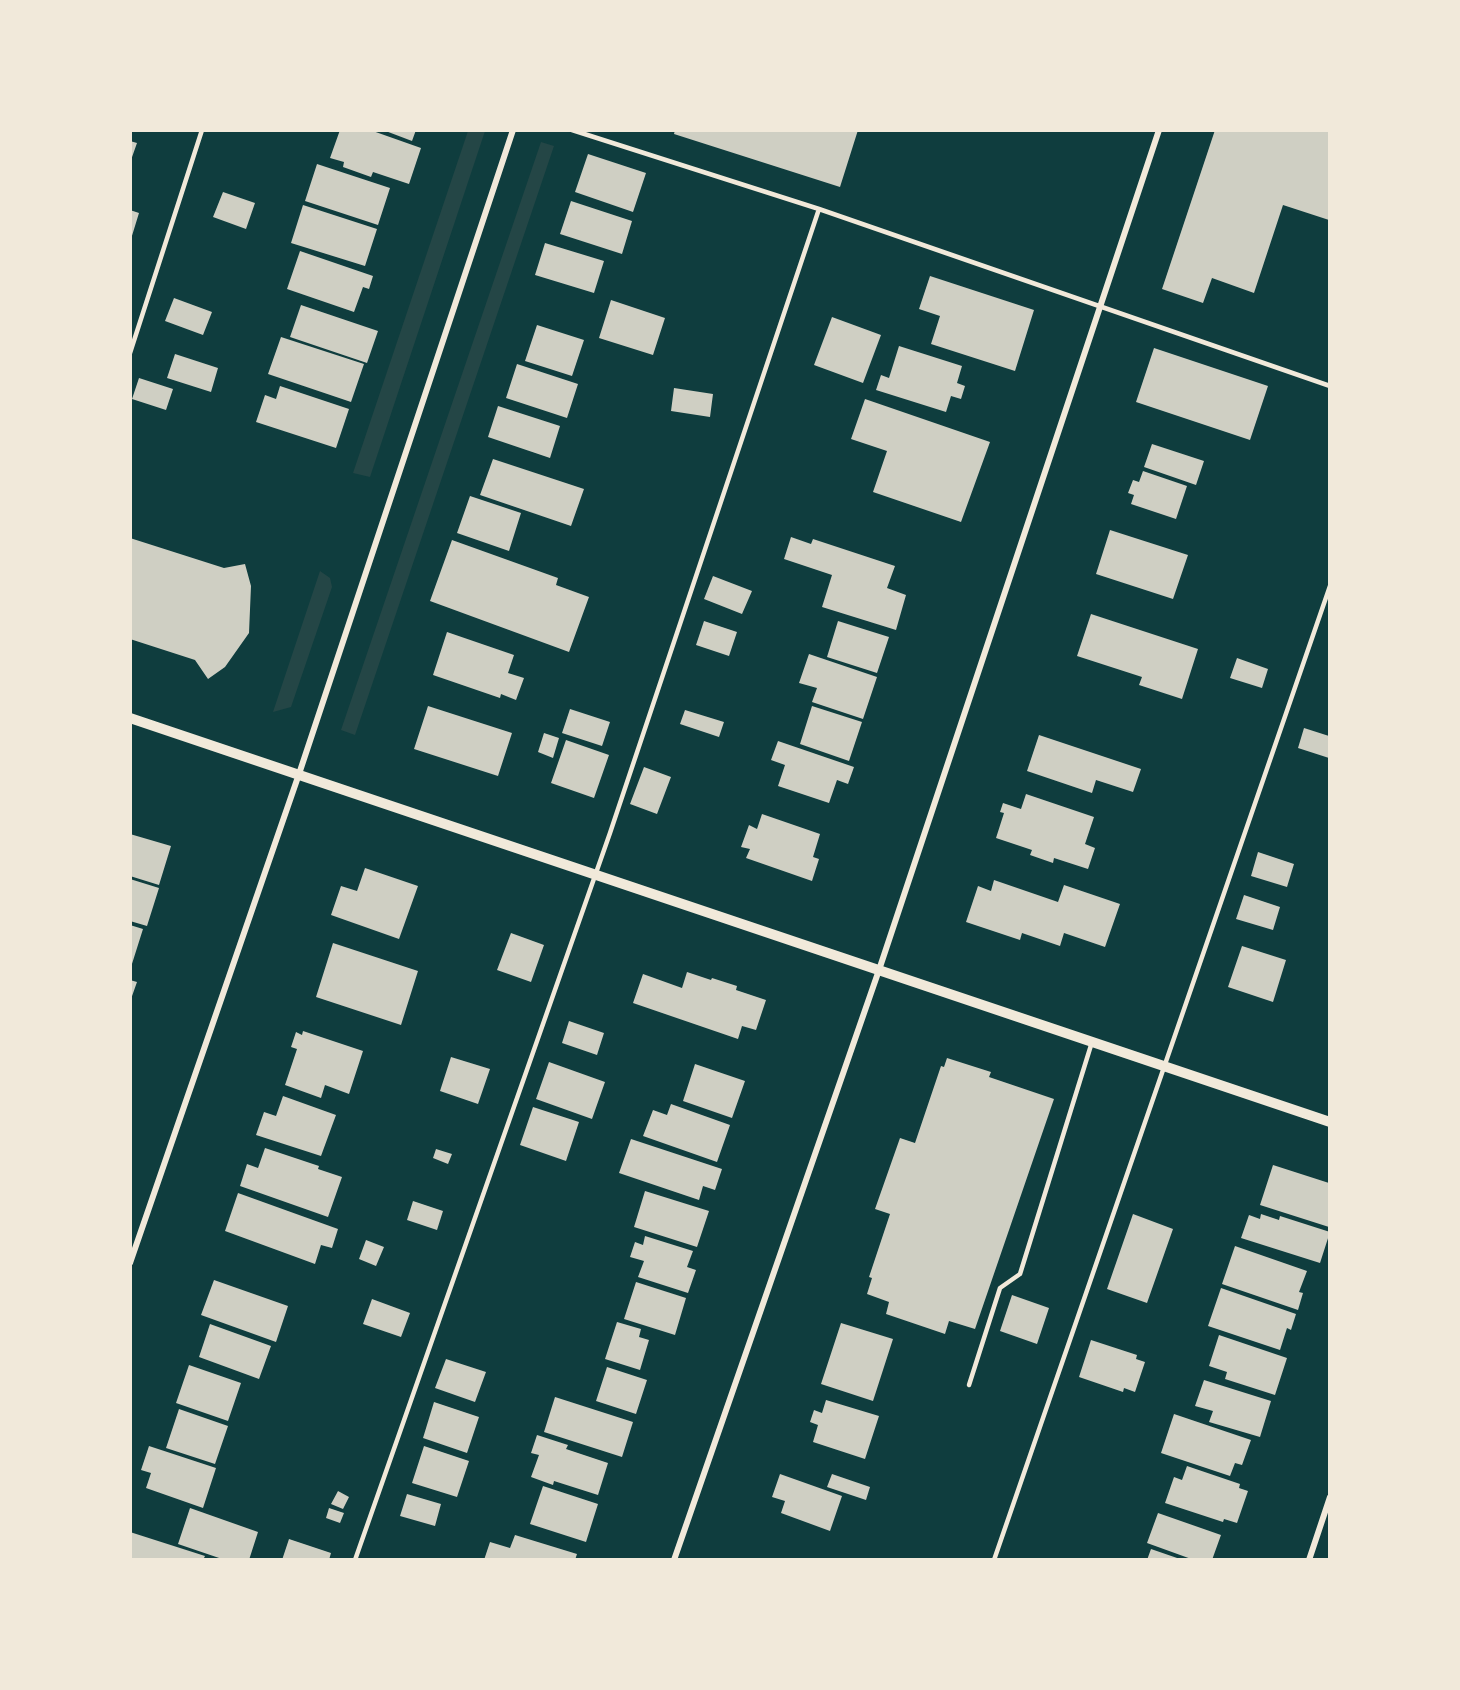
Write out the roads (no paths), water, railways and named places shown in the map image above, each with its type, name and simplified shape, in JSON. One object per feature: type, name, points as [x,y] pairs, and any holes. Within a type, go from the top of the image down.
[{"type":"street","points":[[130,1263],[298,774],[513,130]]},
{"type":"street","points":[[674,1560],[879,970],[1159,130]]},
{"type":"street","points":[[130,718],[1329,1122]]},
{"type":"street","points":[[1308,1560],[1329,1497]]},
{"type":"lane","points":[[130,353],[202,130]]},
{"type":"lane","points":[[572,130],[819,209],[1329,386]]},
{"type":"lane","points":[[355,1560],[596,874],[819,209]]},
{"type":"lane","points":[[994,1560],[1329,586]]},
{"type":"lane","points":[[969,1385],[1000,1288],[1020,1274],[1092,1042]]}]
